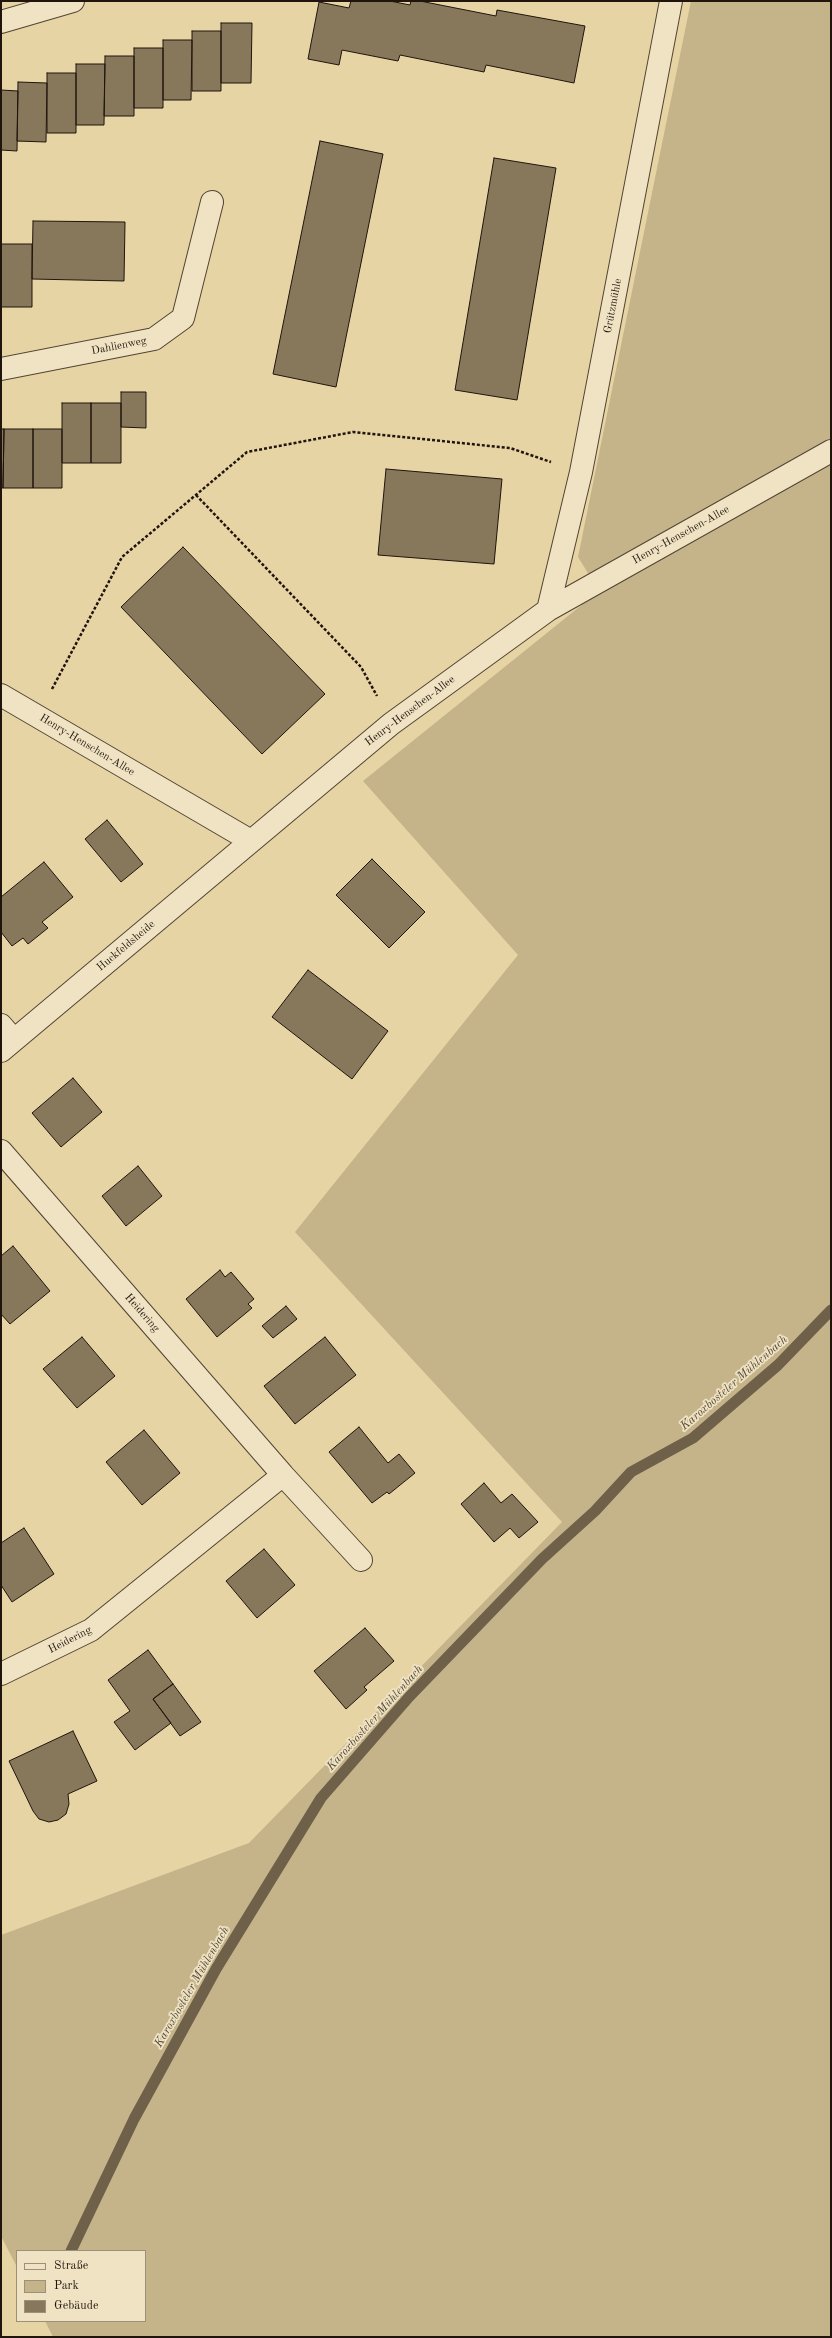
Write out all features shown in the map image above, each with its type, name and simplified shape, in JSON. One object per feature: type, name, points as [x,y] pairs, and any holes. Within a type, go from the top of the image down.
[{"type":"street","points":[[1,22],[74,1]]},
{"type":"street","name":"Grützmühle","points":[[548,610],[581,472],[671,1]]},
{"type":"street","name":"Dahlienweg","points":[[1,369],[154,339],[183,318],[212,202]]},
{"type":"street","name":"Henry-Henschen-Allee","points":[[1,695],[251,841],[391,724],[548,610],[831,451]]},
{"type":"street","name":"Huckfeldsheide","points":[[5,1039],[251,841]]},
{"type":"street","name":"Heidering","points":[[1,1151],[283,1475],[361,1560]]},
{"type":"street","name":"Heidering","points":[[1,1674],[91,1630],[283,1475]]},
{"type":"path","points":[[38,716],[122,557],[248,452],[353,432],[510,448],[581,472]]},
{"type":"path","points":[[196,495],[361,667]]},
{"type":"green space","points":[[691,1],[831,1],[831,2337],[53,2337],[46,2322],[146,2322],[146,2250],[16,2250],[16,2265],[1,2236],[1,1935],[249,1843],[562,1522],[295,1232],[518,955],[363,781],[599,591],[578,557]]},
{"type":"building","points":[[351,1],[390,1],[410,5],[411,1],[420,1],[496,16],[497,10],[585,26],[574,83],[486,65],[484,72],[400,55],[398,61],[342,50],[339,65],[308,59],[319,2],[349,8]]},
{"type":"building","points":[[221,23],[252,23],[251,83],[221,83]]},
{"type":"building","points":[[192,31],[221,31],[221,91],[192,91]]},
{"type":"building","points":[[163,40],[192,40],[191,100],[163,100]]},
{"type":"building","points":[[134,48],[163,48],[163,108],[134,108]]},
{"type":"building","points":[[105,56],[134,56],[134,116],[104,116]]},
{"type":"building","points":[[76,64],[105,64],[104,125],[76,125]]},
{"type":"building","points":[[47,73],[76,73],[76,133],[47,133]]},
{"type":"building","points":[[18,82],[47,83],[46,142],[17,141]]},
{"type":"building","points":[[1,90],[18,91],[17,151],[1,150]]},
{"type":"building","points":[[320,141],[383,154],[336,387],[273,374]]},
{"type":"building","points":[[494,158],[556,168],[517,400],[455,390]]},
{"type":"building","points":[[33,221],[125,222],[124,281],[32,279]]},
{"type":"building","points":[[1,244],[32,244],[32,307],[1,307]]},
{"type":"building","points":[[121,392],[146,392],[146,428],[121,427]]},
{"type":"building","points":[[62,403],[91,403],[91,463],[62,463]]},
{"type":"building","points":[[91,403],[121,403],[121,463],[91,463]]},
{"type":"building","points":[[1,429],[4,429],[3,488],[1,488]]},
{"type":"building","points":[[4,429],[33,429],[33,488],[3,488]]},
{"type":"building","points":[[33,429],[62,429],[62,488],[33,488]]},
{"type":"building","points":[[386,469],[502,479],[494,564],[378,555]]},
{"type":"building","points":[[183,547],[325,694],[262,754],[121,607]]},
{"type":"building","points":[[107,820],[143,864],[121,882],[85,839]]},
{"type":"building","points":[[372,859],[425,912],[389,948],[336,895]]},
{"type":"building","points":[[44,862],[73,897],[42,922],[48,928],[28,944],[23,938],[12,946],[1,932],[1,897]]},
{"type":"building","points":[[308,970],[388,1031],[352,1079],[272,1017]]},
{"type":"building","points":[[73,1078],[102,1112],[61,1147],[32,1113]]},
{"type":"building","points":[[138,1166],[162,1196],[126,1226],[102,1196]]},
{"type":"building","points":[[13,1246],[50,1291],[10,1324],[1,1314],[1,1256]]},
{"type":"building","points":[[220,1270],[225,1277],[231,1272],[254,1299],[248,1304],[252,1308],[217,1337],[186,1299]]},
{"type":"building","points":[[286,1306],[297,1319],[273,1338],[262,1326]]},
{"type":"building","points":[[82,1337],[115,1376],[77,1408],[43,1369]]},
{"type":"building","points":[[325,1337],[356,1375],[295,1424],[264,1386]]},
{"type":"building","points":[[359,1427],[388,1463],[399,1454],[415,1473],[389,1494],[387,1492],[372,1503],[329,1452]]},
{"type":"building","points":[[144,1430],[180,1473],[142,1505],[106,1462]]},
{"type":"building","points":[[484,1483],[501,1503],[512,1494],[538,1522],[519,1538],[510,1528],[494,1542],[461,1504]]},
{"type":"building","points":[[24,1528],[54,1574],[12,1602],[1,1585],[1,1543]]},
{"type":"building","points":[[264,1549],[295,1585],[257,1618],[226,1581]]},
{"type":"building","points":[[365,1628],[394,1661],[364,1687],[367,1690],[346,1709],[314,1671]]},
{"type":"building","points":[[148,1650],[173,1684],[153,1699],[171,1723],[135,1750],[114,1722],[130,1711],[108,1680]]},
{"type":"building","points":[[173,1684],[201,1722],[180,1736],[153,1699]]},
{"type":"building","points":[[73,1731],[97,1781],[68,1794],[69,1804],[66,1814],[58,1820],[49,1822],[39,1819],[33,1811],[9,1761]]},
{"type":"waterway","name":"Karoxbosteler Mühlenbach","points":[[71,2250],[134,2119],[216,1969],[321,1798],[409,1697],[542,1559],[595,1511],[631,1472],[693,1438],[778,1365],[831,1310]]}]
